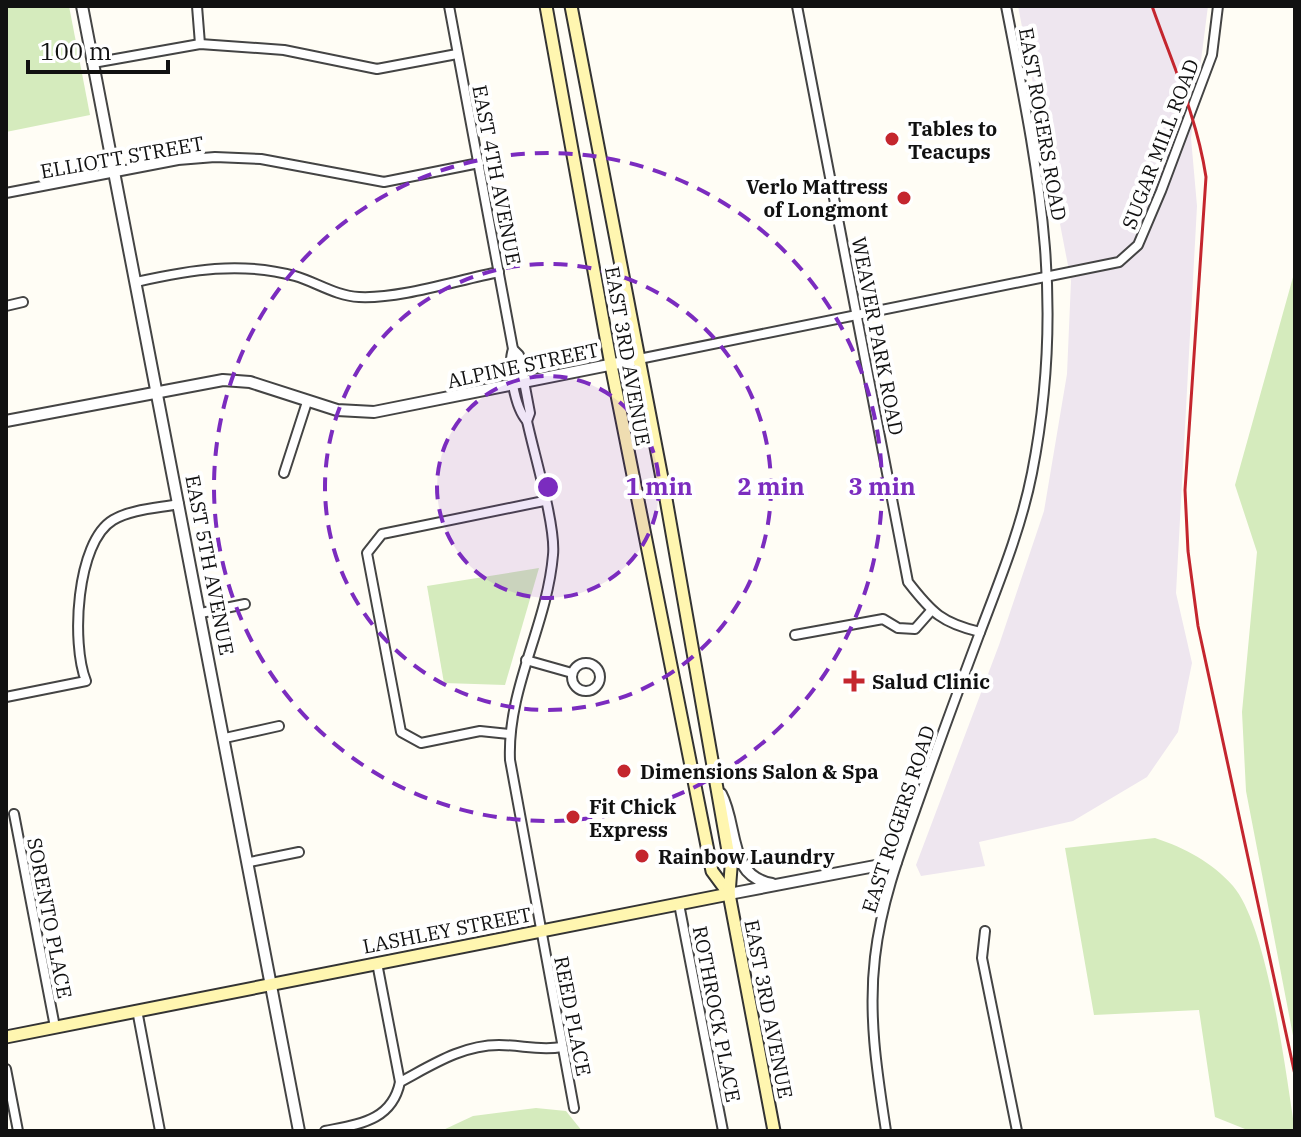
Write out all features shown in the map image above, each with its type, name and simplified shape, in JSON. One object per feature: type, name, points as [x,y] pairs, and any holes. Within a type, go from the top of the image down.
[{"type":"main road","name":"EAST 3RD AVENUE","points":[[546,6],[611,365],[712,871],[729,894]]},
{"type":"main road","name":"EAST 3RD AVENUE","points":[[571,6],[717,788],[731,868],[729,894],[774,1131]]},
{"type":"main road","name":"LASHLEY STREET","points":[[6,1037],[729,894]]},
{"type":"street","name":"EAST 5TH AVENUE","points":[[82,6],[250,862],[299,1131]]},
{"type":"street","points":[[197,6],[200,44]]},
{"type":"street","name":"EAST 4TH AVENUE","points":[[449,6],[513,349],[519,355],[520,385],[530,413],[527,421],[553,553],[551,575],[526,660],[509,734],[540,930]]},
{"type":"street","name":"WEAVER PARK ROAD","points":[[797,6],[908,582],[930,612]]},
{"type":"street","name":"EAST ROGERS ROAD","points":[[886,1131],[873,1042],[871,1002],[880,921],[896,862],[1005,568],[1032,474],[1047,374],[1049,278],[1039,178],[1006,6]]},
{"type":"street","name":"SUGAR MILL ROAD","points":[[1049,278],[1109,266],[1128,256],[1138,245],[1212,55],[1218,6]]},
{"type":"street","points":[[93,63],[200,44],[284,50],[377,69],[457,54]]},
{"type":"street","name":"ELLIOTT STREET","points":[[6,193],[178,160],[246,158],[305,165],[364,181],[384,182],[479,163]]},
{"type":"street","points":[[136,282],[201,268],[249,268],[296,276],[344,294],[376,297],[499,272]]},
{"type":"street","name":"ALPINE STREET","points":[[6,421],[210,381],[236,381],[337,410],[374,412],[1049,278]]},
{"type":"street","points":[[6,306],[23,302]]},
{"type":"street","points":[[284,473],[307,402]]},
{"type":"street","points":[[509,734],[480,731],[421,743],[401,732],[367,553],[382,534],[544,501]]},
{"type":"street","points":[[6,697],[86,681],[77,644],[86,562],[92,544],[112,520],[179,504]]},
{"type":"street","points":[[201,613],[245,604]]},
{"type":"street","points":[[795,635],[883,619],[898,628],[915,629],[930,612],[954,626],[980,632]]},
{"type":"street","points":[[526,660],[572,673]]},
{"type":"street","points":[[225,738],[279,726]]},
{"type":"street","points":[[717,788],[727,807],[740,862],[759,882],[778,885]]},
{"type":"street","name":"SORENTO PLACE","points":[[14,814],[55,1027]]},
{"type":"street","points":[[250,862],[299,852]]},
{"type":"street","name":"LASHLEY STREET","points":[[729,894],[896,862]]},
{"type":"street","name":"ROTHROCK PLACE","points":[[679,904],[723,1131]]},
{"type":"street","name":"REED PLACE","points":[[540,930],[574,1108]]},
{"type":"street","points":[[985,931],[982,958],[1017,1131]]},
{"type":"street","points":[[325,1131],[368,1122],[380,1116],[390,1106],[400,1082],[377,963]]},
{"type":"street","points":[[137,1010],[160,1131]]},
{"type":"street","points":[[400,1082],[451,1055],[482,1046],[538,1051],[562,1047]]},
{"type":"street","points":[[6,1069],[18,1131]]},
{"type":"shaded area","points":[[1018,6],[1208,6],[1191,138],[1197,206],[1176,593],[1192,663],[1178,732],[1147,777],[1073,821],[979,842],[985,866],[921,876],[916,865],[999,645],[1044,511],[1067,374],[1071,281]]},
{"type":"green space","points":[[6,6],[69,6],[90,115],[6,132]]},
{"type":"green space","points":[[1295,270],[1295,1046],[1246,791],[1242,712],[1257,552],[1235,485]]},
{"type":"green space","points":[[539,568],[505,685],[444,683],[427,586]]},
{"type":"green space","points":[[1155,838],[1207,863],[1233,886],[1245,906],[1266,967],[1274,1002],[1295,1131],[1250,1131],[1215,1117],[1199,1010],[1094,1015],[1065,848]]},
{"type":"green space","points":[[536,1108],[566,1111],[582,1131],[441,1131],[473,1116]]},
{"type":"railway","points":[[1152,6],[1190,112],[1206,177],[1185,490],[1188,551],[1198,626],[1295,1075]]},
{"type":"place","name":"Tables to Teacups","points":[[892,139]]},
{"type":"place","name":"Verlo Mattress of Longmont","points":[[904,198]]},
{"type":"place","name":"Salud Clinic","points":[[854,681]]},
{"type":"place","name":"Dimensions Salon & Spa","points":[[624,771]]},
{"type":"place","name":"Fit Chick Express","points":[[573,817]]},
{"type":"place","name":"Rainbow Laundry","points":[[642,856]]}]
